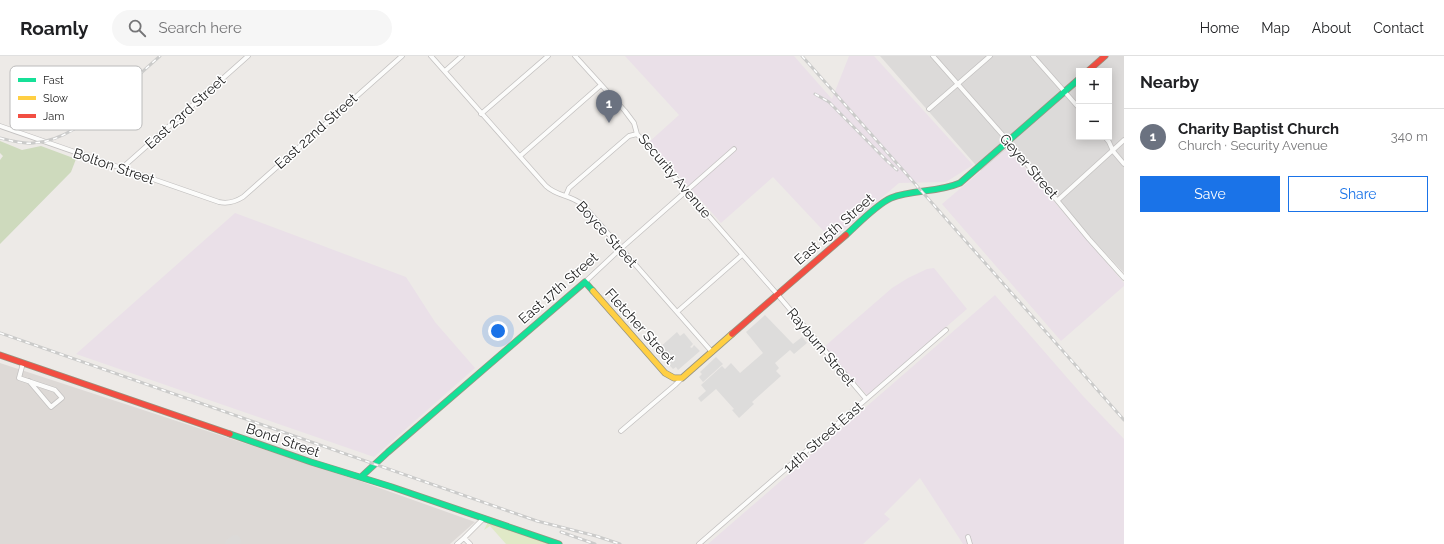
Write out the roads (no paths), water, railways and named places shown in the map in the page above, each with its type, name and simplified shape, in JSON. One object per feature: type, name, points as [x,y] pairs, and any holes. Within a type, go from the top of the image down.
[{"type":"street","name":"East 23rd Street","points":[[122,168],[248,56]]},
{"type":"street","name":"East 22nd Street","points":[[229,203],[243,197],[402,56]]},
{"type":"street","name":"Boyce Street","points":[[431,56],[551,190],[558,194],[566,195],[575,199],[583,205],[712,352]]},
{"type":"street","points":[[445,71],[462,56]]},
{"type":"street","points":[[482,114],[548,56]]},
{"type":"street","name":"Security Avenue","points":[[575,56],[625,111],[634,123],[637,134],[777,294]]},
{"type":"street","name":"Geyer Street","points":[[933,56],[1008,141],[1124,278]]},
{"type":"street","points":[[929,109],[990,56]]},
{"type":"street","points":[[1032,56],[1076,105]]},
{"type":"street","points":[[1091,68],[1105,56]]},
{"type":"street","name":"East 15th Street","points":[[621,431],[887,199],[899,195],[956,185],[1076,82]]},
{"type":"street","points":[[520,156],[601,85]]},
{"type":"street","name":"Bolton Street","points":[[0,126],[10,129]]},
{"type":"street","name":"Bolton Street","points":[[12,130],[218,202],[229,203]]},
{"type":"street","points":[[566,195],[570,188],[629,136],[637,134]]},
{"type":"street","points":[[1107,140],[1124,164]]},
{"type":"street","points":[[1058,200],[1124,140]]},
{"type":"street","name":"East 17th Street","points":[[361,477],[585,282],[621,248],[734,149]]},
{"type":"street","points":[[677,312],[742,254]]},
{"type":"street","name":"Fletcher Street","points":[[585,282],[666,373],[674,378],[682,378]]},
{"type":"street","name":"Rayburn Street","points":[[777,294],[866,399]]},
{"type":"street","name":"14th Street East","points":[[699,544],[946,330]]},
{"type":"street","name":"Bond Street","points":[[0,355],[311,462],[361,477],[559,544]]},
{"type":"street","points":[[24,363],[19,378],[29,381],[55,390],[62,398],[51,407],[29,381]]},
{"type":"street","points":[[457,544],[484,518]]},
{"type":"street","points":[[968,537],[970,544]]},
{"type":"street","points":[[464,538],[470,544]]},
{"type":"railway","points":[[142,72],[160,56]]},
{"type":"railway","points":[[802,56],[1124,420]]},
{"type":"railway","points":[[815,94],[829,102],[897,170]]},
{"type":"railway","points":[[0,138],[21,143],[33,143],[56,138],[72,130]]},
{"type":"railway","points":[[0,333],[537,521],[596,536],[620,544]]},
{"type":"railway","points":[[561,532],[595,544]]},
{"type":"place","name":"Charity Baptist Church","points":[[609,123]]}]
